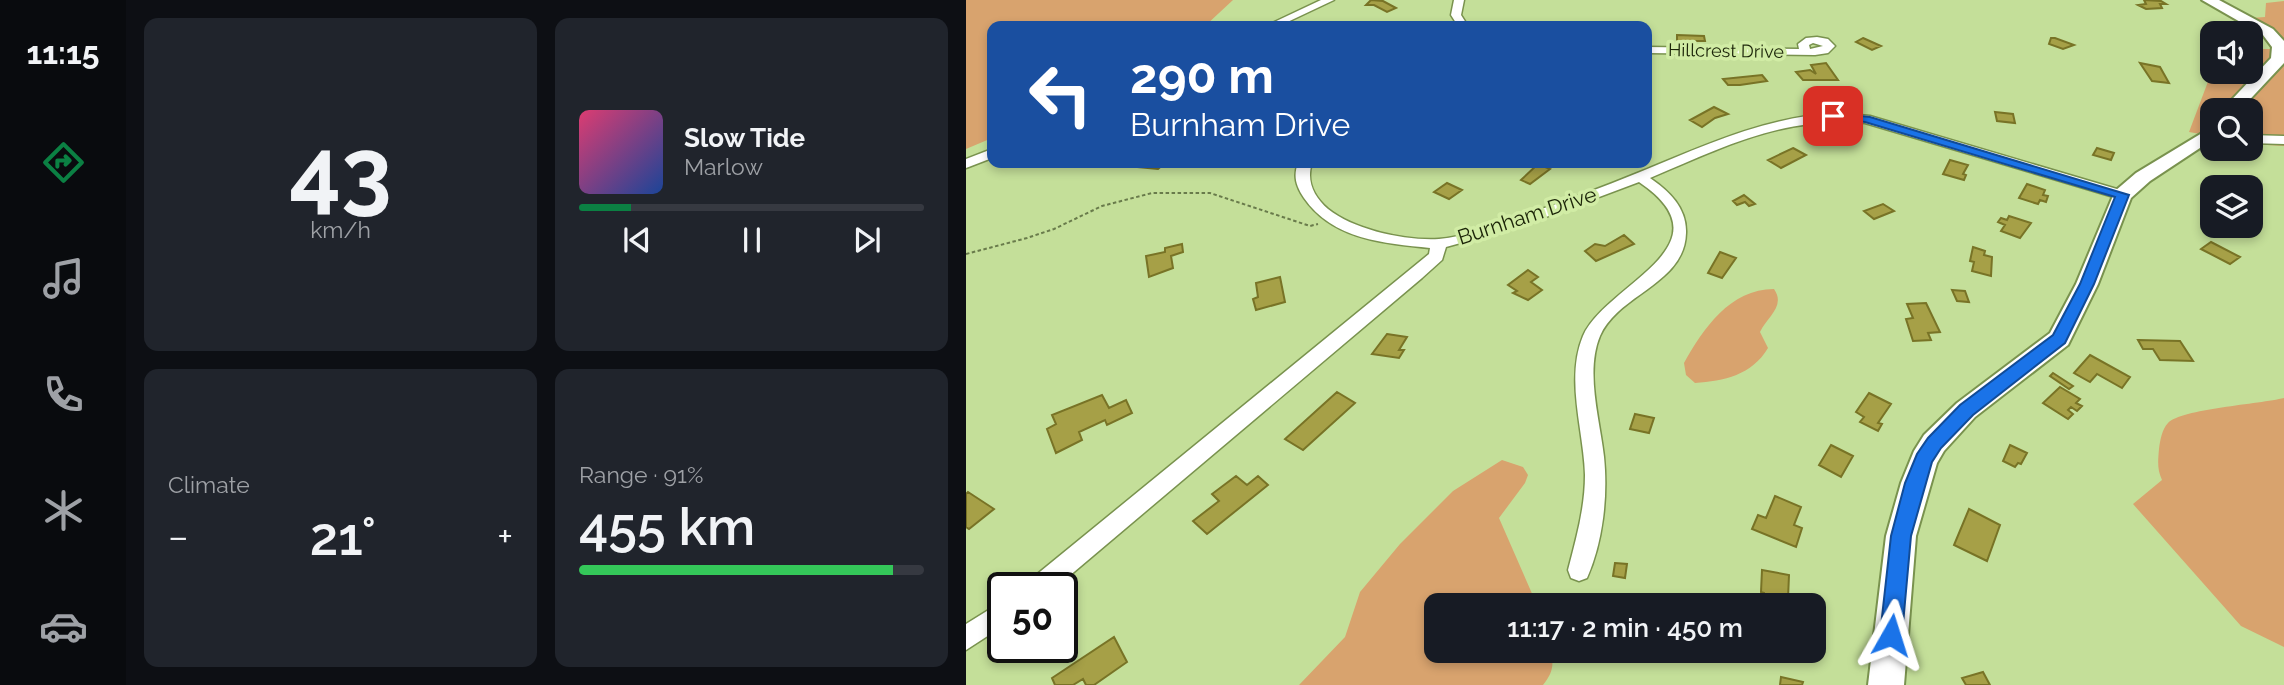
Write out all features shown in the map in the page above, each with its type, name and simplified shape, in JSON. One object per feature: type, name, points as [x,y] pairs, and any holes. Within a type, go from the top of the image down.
[{"type":"main road","points":[[2209,0],[2268,32],[2280,46],[2279,59],[2242,98]]},
{"type":"main road","points":[[1886,685],[1901,536],[1924,459],[1934,443],[1966,410],[2059,339],[2087,284],[2122,195],[2143,177],[2200,140]]},
{"type":"street","points":[[1282,21],[1329,0]]},
{"type":"street","points":[[1459,0],[1456,15],[1460,21]]},
{"type":"street","name":"Hillcrest Drive","points":[[1652,50],[1805,52]]},
{"type":"street","name":"Burnham Drive","points":[[1057,572],[1416,274],[1436,256],[1439,244],[1533,219],[1747,132],[1800,119],[1842,116],[1866,119],[2122,195]]},
{"type":"street","points":[[2263,139],[2284,140]]},
{"type":"street","points":[[966,164],[987,155]]},
{"type":"street","points":[[1304,168],[1302,182],[1311,200],[1330,219],[1344,228],[1439,244]]},
{"type":"street","points":[[1578,570],[1594,508],[1595,472],[1586,373],[1591,338],[1602,317],[1669,260],[1680,241],[1676,211],[1662,192],[1640,177]]},
{"type":"street","points":[[966,638],[987,623]]},
{"type":"path","points":[[966,254],[1027,238],[1054,229],[1101,206],[1152,192],[1210,194],[1310,226],[1330,219]]},
{"type":"shaded area","points":[[966,0],[1233,0],[1210,21],[987,21],[987,140],[966,149]]},
{"type":"shaded area","points":[[2284,1],[2284,146],[2263,145],[2263,98],[2202,98],[2207,84],[2263,84],[2263,49],[2280,49],[2263,37],[2263,21],[2237,19],[2265,17],[2266,3]]},
{"type":"shaded area","points":[[2200,103],[2200,134],[2189,132]]},
{"type":"shaded area","points":[[1774,289],[1777,306],[1760,332],[1768,348],[1754,365],[1736,375],[1716,380],[1695,383],[1686,375],[1684,363],[1700,337],[1720,313],[1744,296]]},
{"type":"shaded area","points":[[2284,398],[2284,647],[2241,626],[2133,504],[2162,480],[2158,461],[2159,449],[2168,423],[2188,414]]},
{"type":"shaded area","points":[[1502,460],[1523,467],[1528,475],[1525,483],[1499,518],[1532,593],[1424,593],[1424,663],[1552,663],[1549,677],[1543,685],[1299,685],[1345,637],[1360,592],[1400,544],[1453,491]]},
{"type":"building","points":[[1371,0],[1383,1],[1396,8],[1387,12],[1374,5],[1366,5]]},
{"type":"building","points":[[2144,0],[2166,4],[2160,4],[2162,8],[2146,9],[2138,5],[2146,4]]},
{"type":"building","points":[[1677,35],[1704,36],[1705,41],[1677,41]]},
{"type":"building","points":[[1863,38],[1881,46],[1872,50],[1856,42]]},
{"type":"building","points":[[2051,38],[2074,45],[2063,49],[2049,44]]},
{"type":"building","points":[[1826,63],[1838,80],[1803,80],[1796,72],[1810,70],[1816,74],[1811,65]]},
{"type":"building","points":[[2140,63],[2160,67],[2169,83],[2152,81]]},
{"type":"building","points":[[1762,75],[1767,81],[1728,85],[1723,79]]},
{"type":"building","points":[[1714,107],[1728,114],[1715,118],[1702,127],[1690,120]]},
{"type":"building","points":[[1995,112],[2013,114],[2015,123],[1997,121]]},
{"type":"building","points":[[1793,148],[1806,155],[1781,168],[1768,160]]},
{"type":"building","points":[[2097,148],[2114,153],[2111,160],[2093,155]]},
{"type":"building","points":[[1950,160],[1968,165],[1963,174],[1966,175],[1964,180],[1943,174]]},
{"type":"building","points":[[1534,168],[1550,169],[1530,184],[1521,180]]},
{"type":"building","points":[[1447,183],[1462,190],[1449,199],[1434,192]]},
{"type":"building","points":[[2027,184],[2045,190],[2043,195],[2048,196],[2046,202],[2040,200],[2038,204],[2019,198]]},
{"type":"building","points":[[1744,195],[1755,204],[1749,206],[1745,202],[1737,205],[1733,201]]},
{"type":"building","points":[[1883,204],[1894,211],[1874,219],[1864,211]]},
{"type":"building","points":[[2009,216],[2031,223],[2020,238],[2001,231],[2005,225],[1998,222],[2001,218],[2007,220]]},
{"type":"building","points":[[1624,235],[1634,244],[1596,261],[1585,251],[1595,244],[1605,246]]},
{"type":"building","points":[[2211,242],[2240,257],[2230,264],[2201,249]]},
{"type":"building","points":[[1182,244],[1183,252],[1171,256],[1173,268],[1149,277],[1146,256],[1165,252],[1165,248]]},
{"type":"building","points":[[1973,247],[1992,257],[1991,276],[1972,271],[1974,262],[1970,261]]},
{"type":"building","points":[[1720,252],[1736,258],[1722,278],[1708,273]]},
{"type":"building","points":[[1528,270],[1538,277],[1531,282],[1542,290],[1528,300],[1513,293],[1517,291],[1508,285]]},
{"type":"building","points":[[1280,277],[1285,302],[1256,310],[1253,299],[1258,297],[1256,283]]},
{"type":"building","points":[[1952,290],[1965,291],[1969,302],[1957,301]]},
{"type":"building","points":[[1926,303],[1940,332],[1928,333],[1931,340],[1913,341],[1906,319],[1913,318],[1907,304]]},
{"type":"building","points":[[1387,334],[1407,337],[1399,350],[1404,350],[1399,358],[1372,354]]},
{"type":"building","points":[[2138,340],[2180,341],[2193,361],[2160,360],[2153,349],[2143,349]]},
{"type":"building","points":[[2090,355],[2130,377],[2122,388],[2097,374],[2090,382],[2074,373]]},
{"type":"building","points":[[2053,373],[2073,386],[2069,389],[2050,376]]},
{"type":"building","points":[[2060,387],[2080,399],[2076,403],[2082,406],[2077,411],[2071,407],[2068,410],[2073,414],[2068,419],[2043,403]]},
{"type":"building","points":[[1337,392],[1355,403],[1303,450],[1285,439]]},
{"type":"building","points":[[1869,393],[1891,404],[1878,423],[1882,424],[1878,431],[1860,422],[1864,417],[1856,412]]},
{"type":"building","points":[[1102,395],[1109,408],[1126,400],[1132,413],[1107,425],[1105,420],[1079,432],[1082,440],[1056,453],[1047,429],[1056,424],[1052,415]]},
{"type":"building","points":[[1635,414],[1654,418],[1649,433],[1630,429]]},
{"type":"building","points":[[1831,445],[1853,456],[1841,477],[1819,465]]},
{"type":"building","points":[[2010,445],[2027,453],[2021,464],[2018,463],[2015,467],[2003,461]]},
{"type":"building","points":[[1236,476],[1247,485],[1258,476],[1268,485],[1207,534],[1193,521],[1219,501],[1212,494]]},
{"type":"building","points":[[968,492],[994,509],[969,529],[966,527]]},
{"type":"building","points":[[1775,496],[1801,507],[1794,525],[1802,528],[1796,547],[1752,529],[1758,515],[1766,518]]},
{"type":"building","points":[[1969,509],[2000,525],[1987,561],[1954,545]]},
{"type":"building","points":[[1615,563],[1627,564],[1625,578],[1613,576]]},
{"type":"building","points":[[1762,570],[1789,575],[1788,593],[1761,592]]},
{"type":"building","points":[[1114,637],[1127,662],[1094,685],[1086,685],[1083,679],[1073,685],[1055,685],[1052,678]]},
{"type":"building","points":[[1983,672],[1990,685],[1966,685],[1962,678]]},
{"type":"building","points":[[1781,677],[1803,682],[1802,685],[1780,685]]},
{"type":"route","points":[[1833,116],[1866,119],[2122,195],[2087,284],[2069,324],[2059,339],[1966,410],[1934,443],[1924,459],[1901,536],[1891,635]]}]
